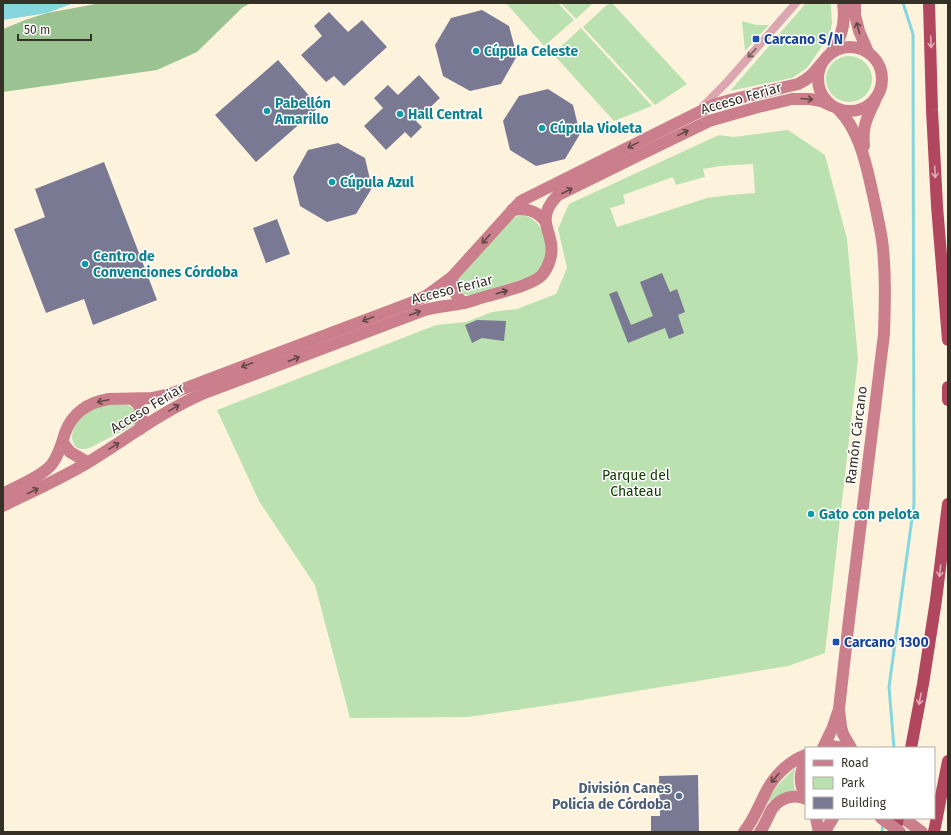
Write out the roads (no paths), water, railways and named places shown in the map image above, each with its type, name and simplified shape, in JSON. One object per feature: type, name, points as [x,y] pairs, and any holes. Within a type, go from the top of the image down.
[{"type":"highway","points":[[929,3],[932,110],[937,206],[948,340]]},
{"type":"highway","points":[[948,387],[948,400]]},
{"type":"highway","points":[[911,747],[936,600],[948,504]]},
{"type":"highway","points":[[934,832],[948,761]]},
{"type":"highway","points":[[895,832],[898,819]]},
{"type":"main road","points":[[831,53],[842,31],[844,15],[843,3]]},
{"type":"main road","points":[[855,3],[855,15],[858,31],[868,52]]},
{"type":"main road","points":[[853,46],[868,52],[877,61],[882,72],[882,85],[877,97],[872,103],[860,110],[845,111],[826,101],[819,87],[818,79],[821,64],[825,58],[838,49],[845,47],[853,46]]},
{"type":"main road","name":"Acceso Feriar","points":[[3,494],[27,482],[47,469],[53,463],[63,443],[65,432],[78,413],[89,405],[102,400],[152,398],[176,392],[426,296],[452,277],[512,210],[525,198],[713,105],[798,84],[812,76],[821,64]]},
{"type":"main road","name":"Ramón Cárcano","points":[[850,747],[841,727],[839,709],[884,334],[885,314],[885,282],[882,242],[866,165],[863,138],[863,131],[867,117],[877,97]]},
{"type":"main road","name":"Acceso Feriar","points":[[3,506],[87,462],[179,405],[202,394],[425,310],[437,306],[464,303],[515,288],[538,278],[542,275],[548,265],[551,256],[552,248],[546,221],[549,207],[553,200],[558,195],[638,155],[709,121],[758,107],[792,99],[810,99],[821,101],[835,107]]},
{"type":"main road","name":"Ramón Cárcano","points":[[835,107],[845,116],[853,129],[866,165]]},
{"type":"main road","points":[[512,210],[526,210],[534,212],[546,221]]},
{"type":"main road","points":[[452,277],[452,288],[458,298],[464,303]]},
{"type":"main road","points":[[132,399],[138,404],[141,410],[142,419],[140,429]]},
{"type":"main road","points":[[63,443],[70,452],[87,462]]},
{"type":"main road","name":"Ramón Cárcano","points":[[823,747],[839,709]]},
{"type":"main road","points":[[827,747],[839,747]]},
{"type":"main road","points":[[744,832],[749,826],[769,786],[776,776],[790,764],[805,756]]},
{"type":"main road","points":[[805,763],[801,775],[801,784],[805,796]]},
{"type":"main road","points":[[760,832],[778,803],[785,798],[793,796],[805,798]]},
{"type":"main road","points":[[816,819],[819,832]]},
{"type":"main road","points":[[826,832],[832,819]]},
{"type":"main road","points":[[882,819],[900,832]]},
{"type":"main road","points":[[904,819],[922,832]]},
{"type":"street","points":[[693,115],[727,82],[796,3]]},
{"type":"water","points":[[3,3],[74,3],[47,13],[3,20]]},
{"type":"waterway","points":[[894,747],[889,687],[914,504],[913,34],[903,3]]},
{"type":"waterway","points":[[882,832],[883,824]]},
{"type":"place","name":"Carcano S/N","points":[[756,39]]},
{"type":"place","name":"Cúpula Celeste","points":[[476,51]]},
{"type":"place","name":"Pabellón Amarillo","points":[[267,111]]},
{"type":"place","name":"Hall Central","points":[[400,114]]},
{"type":"place","name":"Cúpula Violeta","points":[[542,128]]},
{"type":"place","name":"Cúpula Azul","points":[[332,182]]},
{"type":"place","name":"Centro de Convenciones Córdoba","points":[[85,264]]},
{"type":"place","name":"Gato con pelota","points":[[811,514]]},
{"type":"place","name":"Carcano 1300","points":[[836,642]]},
{"type":"place","name":"División Canes Policía de Córdoba","points":[[679,796]]},
{"type":"park label","name":"Parque del Chateau","points":[[636,484]]}]
